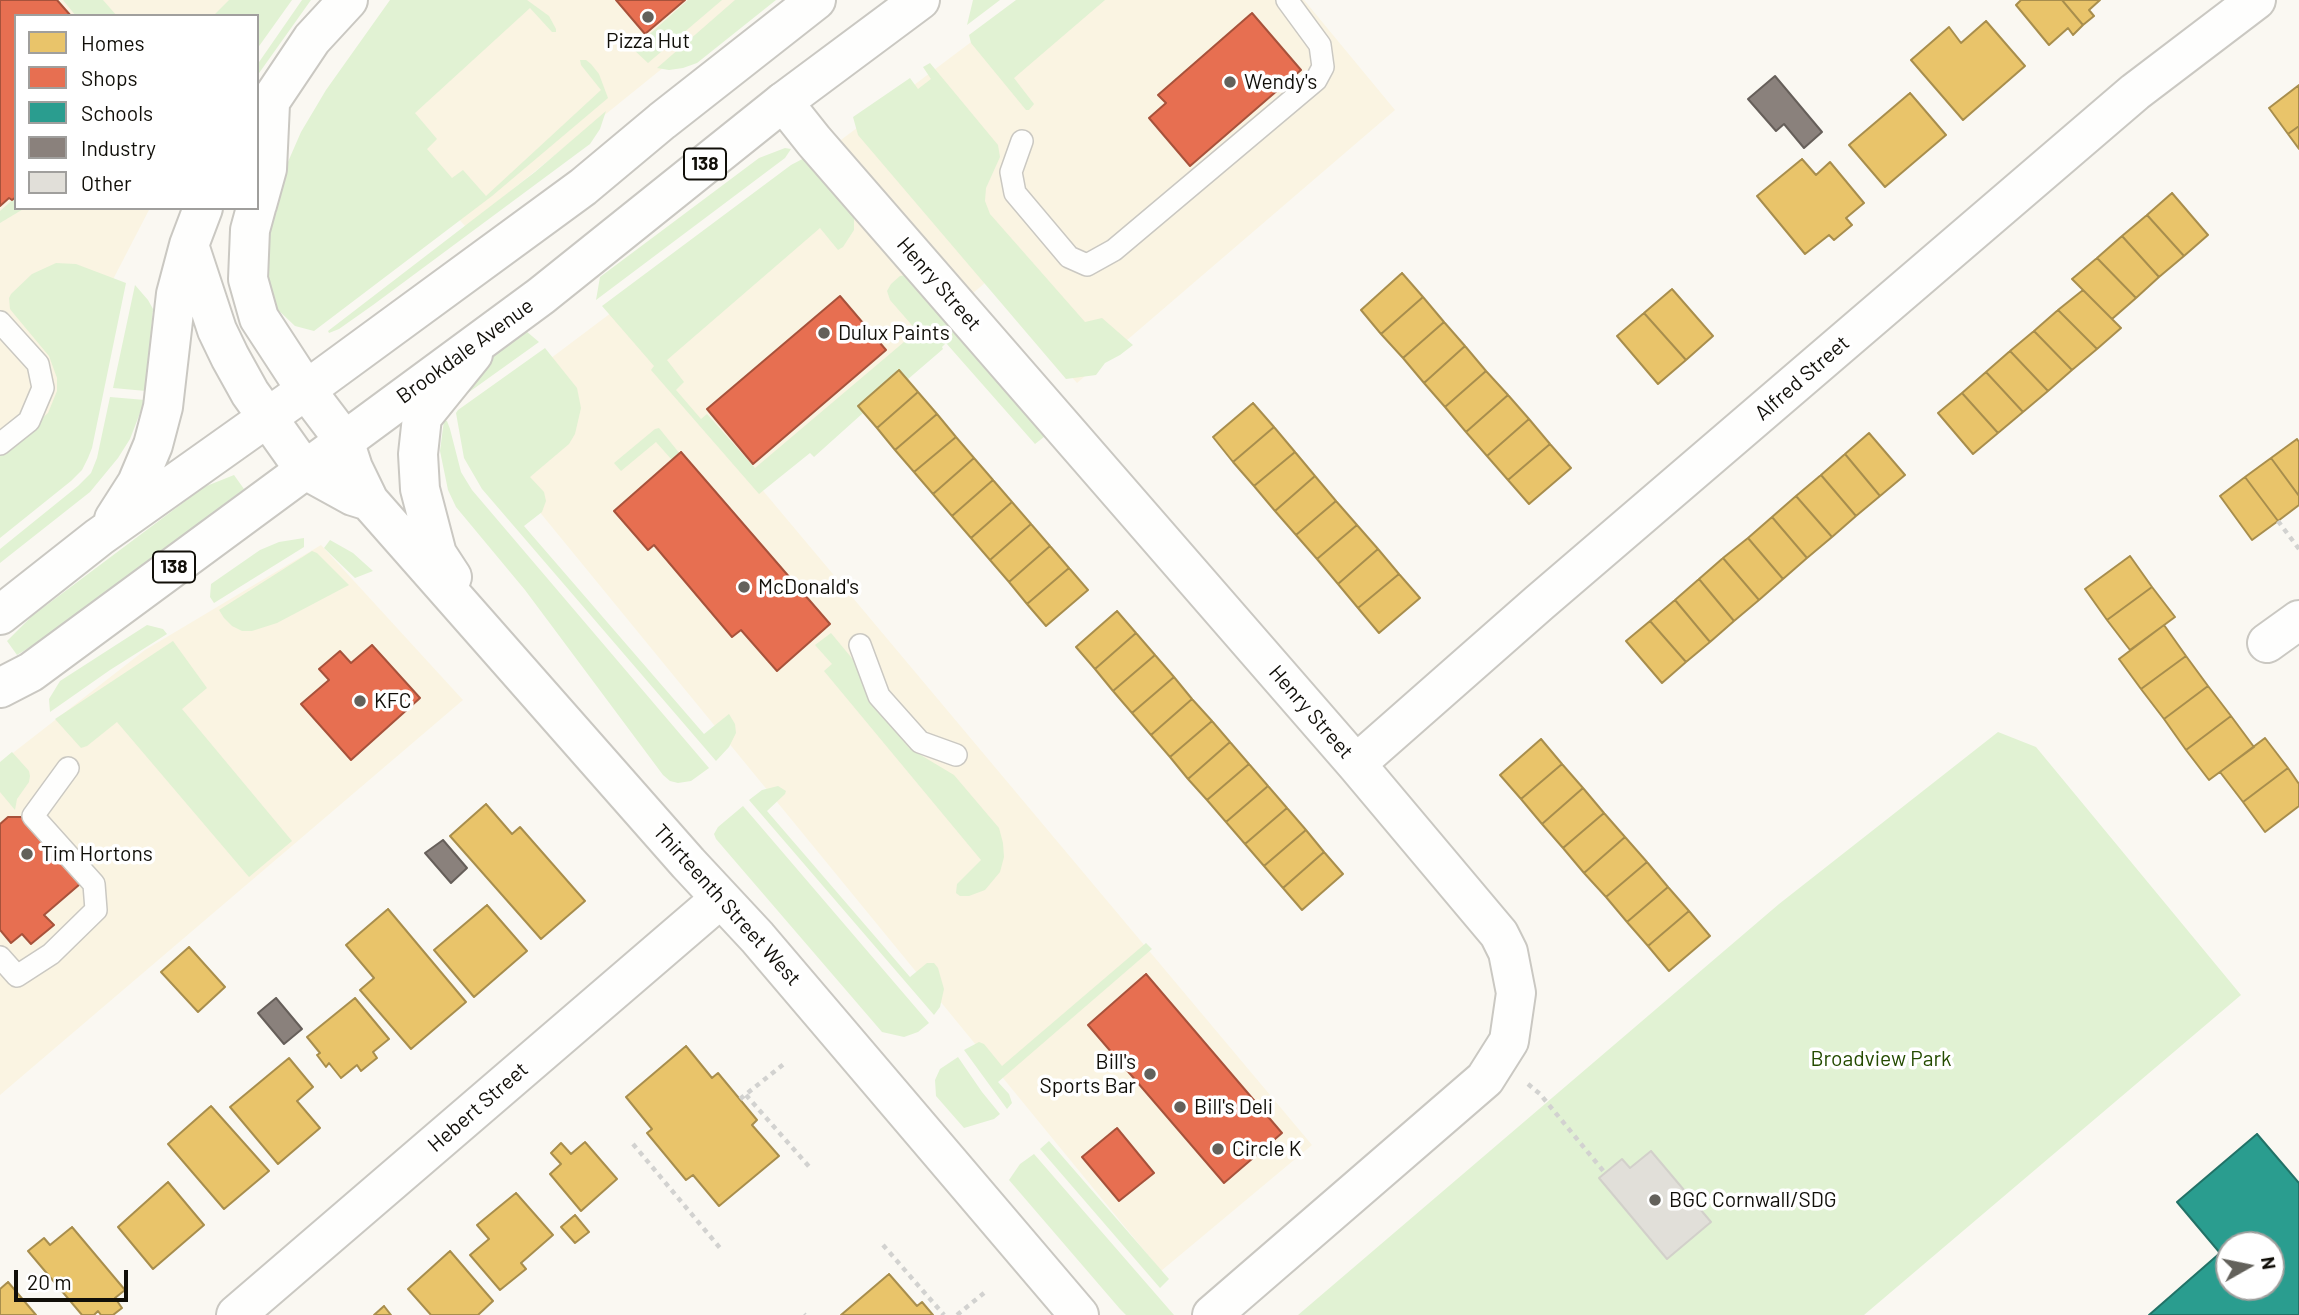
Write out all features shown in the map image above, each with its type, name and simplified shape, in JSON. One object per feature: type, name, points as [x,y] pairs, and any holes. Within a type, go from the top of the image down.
[{"type":"street","points":[[264,112],[312,39],[348,0]]},
{"type":"street","points":[[0,615],[100,537],[583,187],[816,0]]},
{"type":"street","name":"Brookdale Avenue","points":[[0,688],[31,672],[541,296],[783,102],[920,0]]},
{"type":"street","name":"Alfred Street","points":[[1356,764],[1539,603],[2135,92],[2256,0]]},
{"type":"street","name":"Henry Street","points":[[783,102],[1356,764],[1499,934],[1508,952],[1516,993],[1508,1041],[1478,1086],[1212,1315]]},
{"type":"street","name":"Thirteenth Street West","points":[[259,199],[267,169],[264,112]]},
{"type":"street","points":[[100,537],[138,483],[153,445],[163,407],[176,294],[189,245],[202,210]]},
{"type":"street","name":"Thirteenth Street West","points":[[256,210],[250,230],[248,279],[259,318],[306,390],[344,440],[353,468],[369,500],[720,899],[766,947],[1079,1315]]},
{"type":"street","points":[[189,245],[217,330],[250,393],[304,469]]},
{"type":"street","points":[[491,331],[422,417],[418,454],[420,489],[437,554],[493,640]]},
{"type":"street","name":"Thirteenth Street West","points":[[304,469],[353,496],[369,500]]},
{"type":"street","points":[[2267,643],[2299,620]]},
{"type":"street","name":"Hebert Street","points":[[236,1315],[720,899]]},
{"type":"lane","points":[[1022,141],[1011,172],[1015,193],[1069,257],[1087,265],[1114,250],[1316,80],[1323,67],[1320,45],[1287,0]]},
{"type":"lane","points":[[0,322],[38,364],[43,388],[29,421],[0,444]]},
{"type":"lane","points":[[860,645],[879,696],[920,742],[956,755]]},
{"type":"lane","points":[[0,957],[17,976],[51,954],[96,909],[94,884],[33,816],[68,768]]},
{"type":"path","points":[[2278,521],[2299,550]]},
{"type":"path","points":[[1496,1061],[1541,1094],[1605,1173]]},
{"type":"path","points":[[740,1099],[785,1063]]},
{"type":"path","points":[[746,1095],[812,1170]]},
{"type":"path","points":[[633,1144],[720,1248]]},
{"type":"path","points":[[883,1245],[944,1315]]},
{"type":"path","points":[[957,1315],[984,1293]]},
{"type":"shaded area","points":[[0,0],[273,0],[259,14],[14,14],[14,210],[149,210],[106,293],[0,529]]},
{"type":"shaded area","points":[[423,0],[747,0],[466,227],[350,100]]},
{"type":"shaded area","points":[[1027,0],[1304,0],[1395,110],[1077,383],[986,282],[754,480],[1312,1145],[1161,1271],[466,422]]},
{"type":"shaded area","points":[[321,545],[463,700],[0,1095],[0,763],[145,650]]},
{"type":"green space","points":[[63,0],[103,0],[115,14],[74,14]]},
{"type":"green space","points":[[229,0],[292,0],[259,46],[259,14],[215,14]]},
{"type":"green space","points":[[302,0],[311,0],[259,73],[259,62]]},
{"type":"green space","points":[[390,0],[527,0],[549,16],[556,29],[556,32],[552,32],[530,8],[415,113],[437,139],[427,149],[452,178],[463,170],[486,196],[601,90],[580,60],[586,60],[599,74],[608,98],[492,196],[314,331],[295,326],[277,309],[273,299],[268,280],[268,242],[273,211],[284,171],[301,132],[326,90]]},
{"type":"green space","points":[[688,0],[722,0],[648,63],[633,49]]},
{"type":"green space","points":[[735,0],[776,0],[697,63],[669,70],[657,68]]},
{"type":"green space","points":[[973,0],[1000,0],[967,25]]},
{"type":"green space","points":[[1016,0],[1105,0],[1014,78],[1034,104],[1029,110],[1026,110],[971,43],[969,35]]},
{"type":"green space","points":[[930,63],[998,145],[1000,157],[986,188],[985,201],[990,214],[1085,322],[1102,318],[1133,345],[1105,363],[1096,375],[1066,379],[858,135],[853,117],[910,78],[918,89],[931,79],[923,67]]},
{"type":"green space","points":[[606,111],[600,129],[590,144],[373,305],[329,333],[328,331],[535,172]]},
{"type":"green space","points":[[785,148],[791,149],[785,158],[596,300],[600,277],[759,158]]},
{"type":"green space","points":[[808,156],[854,203],[854,230],[838,250],[820,228],[667,360],[684,382],[676,390],[701,419],[707,414],[755,468],[917,331],[890,300],[887,291],[900,276],[917,273],[1049,433],[1035,444],[946,343],[943,349],[907,380],[858,406],[863,413],[814,457],[810,453],[759,494],[651,370],[654,366],[602,306],[791,165]]},
{"type":"green space","points":[[14,199],[14,210],[22,210],[0,223],[0,211]]},
{"type":"green space","points":[[56,263],[76,264],[126,283],[88,458],[82,470],[71,481],[0,538],[0,455],[48,413],[57,391],[57,378],[49,356],[10,309],[9,298],[32,274]]},
{"type":"green space","points":[[135,285],[153,309],[146,391],[113,388]]},
{"type":"green space","points":[[526,331],[539,342],[458,400],[475,370]]},
{"type":"green space","points":[[545,348],[577,388],[581,408],[575,434],[569,444],[530,477],[544,492],[546,501],[542,512],[524,526],[704,734],[729,714],[735,724],[736,733],[729,747],[716,761],[482,489],[464,458],[456,413],[458,410]]},
{"type":"green space","points":[[110,397],[145,400],[130,439],[118,458],[90,492],[0,563],[0,549],[91,473],[97,458]]},
{"type":"green space","points":[[444,420],[450,429],[461,472],[472,490],[709,768],[691,781],[678,783],[663,775],[525,590],[456,507],[448,490],[440,451]]},
{"type":"green space","points":[[659,428],[680,454],[672,460],[656,442],[621,471],[614,463]]},
{"type":"green space","points":[[234,475],[244,489],[52,634],[17,655],[7,641],[32,616],[204,487]]},
{"type":"green space","points":[[304,538],[304,547],[214,603],[210,597],[211,584],[260,550],[279,542]]},
{"type":"green space","points":[[330,540],[353,553],[373,571],[355,578],[324,548]]},
{"type":"green space","points":[[312,551],[349,585],[277,623],[252,631],[242,631],[224,618],[219,610]]},
{"type":"green space","points":[[147,625],[163,629],[167,634],[50,712],[49,699],[60,681]]},
{"type":"green space","points":[[831,633],[860,668],[871,702],[909,748],[954,775],[999,828],[1004,857],[1000,872],[985,890],[969,896],[956,893],[957,884],[981,860],[824,671],[832,664],[815,645]]},
{"type":"green space","points":[[173,641],[207,688],[182,709],[292,841],[249,877],[117,722],[81,748],[55,719]]},
{"type":"green space","name":"Broadview Park","points":[[1998,732],[2036,747],[2241,995],[1864,1315],[1298,1315],[1779,904]]},
{"type":"green space","points":[[12,752],[29,771],[30,776],[17,799],[15,810],[0,792],[0,762]]},
{"type":"green space","points":[[778,786],[786,791],[785,794],[767,811],[910,977],[927,963],[934,963],[938,968],[944,989],[940,1007],[934,1015],[749,800],[762,790]]},
{"type":"green space","points":[[743,806],[929,1023],[918,1032],[904,1037],[882,1032],[716,839],[714,834],[718,827]]},
{"type":"green space","points":[[1146,943],[1152,949],[998,1082],[1009,1094],[1012,1103],[1007,1109],[964,1050],[979,1042],[984,1044],[1002,1066]]},
{"type":"green space","points":[[958,1057],[1000,1114],[994,1119],[964,1128],[936,1096],[935,1080],[940,1069]]},
{"type":"green space","points":[[1049,1141],[1169,1279],[1160,1288],[1040,1149]]},
{"type":"green space","points":[[1034,1154],[1174,1315],[1126,1315],[1120,1309],[1009,1180],[1020,1164]]},
{"type":"building: Homes","points":[[2021,0],[2062,0],[2083,25],[2073,35],[2068,28],[2049,45],[2016,5]]},
{"type":"building: Homes","points":[[2062,0],[2100,0],[2089,10],[2094,16],[2083,25]]},
{"type":"building: Homes","points":[[1986,21],[2025,66],[1963,120],[1911,60],[1949,27],[1961,43]]},
{"type":"building: Homes","points":[[2299,85],[2299,126],[2288,134],[2269,108]]},
{"type":"building: Homes","points":[[1910,93],[1946,135],[1885,187],[1849,145]]},
{"type":"building: Homes","points":[[2299,126],[2299,149],[2288,134]]},
{"type":"building: Homes","points":[[1802,159],[1816,175],[1830,162],[1864,203],[1846,218],[1852,225],[1834,240],[1829,235],[1805,254],[1757,196]]},
{"type":"building: Homes","points":[[2172,193],[2208,235],[2184,256],[2147,215]]},
{"type":"building: Homes","points":[[2147,215],[2184,256],[2159,277],[2122,236]]},
{"type":"building: Homes","points":[[2122,236],[2159,277],[2136,298],[2097,258]]},
{"type":"building: Homes","points":[[2097,258],[2136,298],[2112,319],[2072,279]]},
{"type":"building: Homes","points":[[1402,273],[1423,297],[1381,334],[1361,310]]},
{"type":"building: Homes","points":[[1672,289],[1713,336],[1686,360],[1644,313]]},
{"type":"building: Homes","points":[[2083,290],[2121,328],[2097,349],[2058,310]]},
{"type":"building: Homes","points":[[1423,297],[1444,322],[1403,358],[1381,334]]},
{"type":"building: Homes","points":[[2058,310],[2097,349],[2072,370],[2034,331]]},
{"type":"building: Homes","points":[[1644,313],[1686,360],[1658,384],[1617,336]]},
{"type":"building: Homes","points":[[1444,322],[1465,346],[1424,383],[1403,358]]},
{"type":"building: Homes","points":[[2034,331],[2072,370],[2048,391],[2010,351]]},
{"type":"building: Homes","points":[[1465,346],[1486,371],[1445,407],[1424,383]]},
{"type":"building: Homes","points":[[2010,351],[2048,391],[2023,412],[1986,372]]},
{"type":"building: Homes","points":[[899,370],[918,392],[877,428],[858,406]]},
{"type":"building: Homes","points":[[1486,371],[1508,395],[1466,432],[1445,407]]},
{"type":"building: Homes","points":[[1986,372],[2023,412],[1998,433],[1962,393]]},
{"type":"building: Homes","points":[[918,392],[937,414],[895,450],[877,428]]},
{"type":"building: Homes","points":[[1962,393],[1998,433],[1973,454],[1938,413]]},
{"type":"building: Homes","points":[[1508,395],[1529,419],[1487,456],[1466,432]]},
{"type":"building: Homes","points":[[1253,403],[1274,427],[1233,462],[1213,437]]},
{"type":"building: Homes","points":[[937,414],[956,437],[914,472],[895,450]]},
{"type":"building: Homes","points":[[1529,419],[1550,444],[1508,480],[1487,456]]},
{"type":"building: Homes","points":[[1274,427],[1295,452],[1254,486],[1233,462]]},
{"type":"building: Homes","points":[[1869,433],[1905,475],[1880,496],[1845,454]]},
{"type":"building: Homes","points":[[956,437],[974,458],[933,494],[914,472]]},
{"type":"building: Homes","points":[[2297,439],[2299,442],[2299,496],[2271,458]]},
{"type":"building: Homes","points":[[1550,444],[1571,468],[1529,504],[1508,480]]},
{"type":"building: Homes","points":[[1295,452],[1315,476],[1275,511],[1254,486]]},
{"type":"building: Homes","points":[[1845,454],[1880,496],[1856,516],[1821,475]]},
{"type":"building: Homes","points":[[974,458],[993,480],[952,516],[933,494]]},
{"type":"building: Homes","points":[[2271,458],[2299,496],[2299,505],[2278,521],[2245,477]]},
{"type":"building: Homes","points":[[1821,475],[1856,516],[1832,537],[1796,496]]},
{"type":"building: Homes","points":[[1315,476],[1336,501],[1296,535],[1275,511]]},
{"type":"building: Homes","points":[[2245,477],[2278,521],[2252,540],[2220,496]]},
{"type":"building: Homes","points":[[993,480],[1012,502],[971,538],[952,516]]},
{"type":"building: Homes","points":[[1796,496],[1832,537],[1807,558],[1772,517]]},
{"type":"building: Homes","points":[[1336,501],[1357,525],[1317,559],[1296,535]]},
{"type":"building: Homes","points":[[1012,502],[1031,524],[990,560],[971,538]]},
{"type":"building: Homes","points":[[1772,517],[1807,558],[1783,579],[1748,538]]},
{"type":"building: Homes","points":[[1031,524],[1050,546],[1009,582],[990,560]]},
{"type":"building: Homes","points":[[1357,525],[1378,549],[1338,584],[1317,559]]},
{"type":"building: Homes","points":[[1748,538],[1783,579],[1759,600],[1723,558]]},
{"type":"building: Homes","points":[[1050,546],[1069,568],[1027,604],[1009,582]]},
{"type":"building: Homes","points":[[1378,549],[1399,574],[1358,608],[1338,584]]},
{"type":"building: Homes","points":[[2130,556],[2152,587],[2107,620],[2085,589]]},
{"type":"building: Homes","points":[[1723,558],[1759,600],[1734,621],[1699,579]]},
{"type":"building: Homes","points":[[1069,568],[1088,590],[1046,626],[1027,604]]},
{"type":"building: Homes","points":[[1399,574],[1420,598],[1379,633],[1358,608]]},
{"type":"building: Homes","points":[[1699,579],[1734,621],[1710,642],[1675,600]]},
{"type":"building: Homes","points":[[2152,587],[2175,617],[2130,650],[2107,620]]},
{"type":"building: Homes","points":[[1675,600],[1710,642],[1686,662],[1650,621]]},
{"type":"building: Homes","points":[[1117,611],[1136,633],[1095,669],[1076,647]]},
{"type":"building: Homes","points":[[1650,621],[1686,662],[1662,683],[1626,641]]},
{"type":"building: Homes","points":[[2164,625],[2186,656],[2141,689],[2119,659]]},
{"type":"building: Homes","points":[[1136,633],[1155,655],[1113,691],[1095,669]]},
{"type":"building: Homes","points":[[1155,655],[1174,677],[1132,713],[1113,691]]},
{"type":"building: Homes","points":[[2186,656],[2208,686],[2164,719],[2141,689]]},
{"type":"building: Homes","points":[[1174,677],[1192,699],[1151,735],[1132,713]]},
{"type":"building: Homes","points":[[2208,686],[2231,716],[2186,750],[2164,719]]},
{"type":"building: Homes","points":[[1192,699],[1212,721],[1170,757],[1151,735]]},
{"type":"building: Homes","points":[[2231,716],[2254,747],[2209,780],[2186,750]]},
{"type":"building: Homes","points":[[1212,721],[1230,742],[1188,779],[1170,757]]},
{"type":"building: Homes","points":[[2265,738],[2288,768],[2243,802],[2220,772]]},
{"type":"building: Homes","points":[[1541,739],[1562,764],[1521,799],[1500,775]]},
{"type":"building: Homes","points":[[1230,742],[1249,764],[1207,800],[1188,779]]},
{"type":"building: Homes","points":[[1249,764],[1268,786],[1226,822],[1207,800]]},
{"type":"building: Homes","points":[[1562,764],[1583,788],[1542,824],[1521,799]]},
{"type":"building: Homes","points":[[2288,768],[2299,784],[2299,806],[2265,832],[2243,802]]},
{"type":"building: Homes","points":[[1268,786],[1287,808],[1245,844],[1226,822]]},
{"type":"building: Homes","points":[[1583,788],[1604,813],[1563,848],[1542,824]]},
{"type":"building: Homes","points":[[486,804],[512,834],[520,827],[585,901],[541,939],[450,836]]},
{"type":"building: Homes","points":[[1287,808],[1306,830],[1264,866],[1245,844]]},
{"type":"building: Homes","points":[[1604,813],[1625,837],[1584,873],[1563,848]]},
{"type":"building: Homes","points":[[1306,830],[1324,852],[1283,888],[1264,866]]},
{"type":"building: Homes","points":[[1625,837],[1647,862],[1606,897],[1584,873]]},
{"type":"building: Homes","points":[[1324,852],[1343,874],[1302,910],[1283,888]]},
{"type":"building: Homes","points":[[1647,862],[1668,887],[1627,922],[1606,897]]},
{"type":"building: Homes","points":[[1668,887],[1689,911],[1648,946],[1627,922]]},
{"type":"building: Homes","points":[[487,905],[527,951],[474,997],[434,950]]},
{"type":"building: Homes","points":[[388,909],[466,1002],[411,1049],[360,990],[374,978],[346,945]]},
{"type":"building: Homes","points":[[1689,911],[1710,936],[1669,971],[1648,946]]},
{"type":"building: Homes","points":[[189,947],[225,987],[198,1012],[161,972]]},
{"type":"building: Homes","points":[[355,998],[389,1039],[373,1052],[377,1058],[361,1071],[357,1065],[341,1078],[329,1063],[326,1067],[317,1055],[320,1053],[307,1037]]},
{"type":"building: Homes","points":[[686,1046],[712,1078],[718,1073],[757,1120],[752,1125],[779,1156],[719,1206],[693,1175],[686,1180],[647,1133],[652,1129],[626,1097]]},
{"type":"building: Homes","points":[[289,1058],[313,1087],[297,1101],[320,1128],[278,1164],[230,1107]]},
{"type":"building: Homes","points":[[211,1106],[269,1171],[224,1209],[168,1144]]},
{"type":"building: Homes","points":[[585,1142],[617,1179],[581,1211],[550,1174],[561,1164],[551,1153],[561,1143],[571,1154]]},
{"type":"building: Homes","points":[[168,1182],[204,1225],[153,1269],[118,1227]]},
{"type":"building: Homes","points":[[516,1193],[553,1235],[521,1263],[526,1269],[500,1290],[470,1255],[489,1239],[477,1225]]},
{"type":"building: Homes","points":[[575,1215],[589,1232],[575,1243],[561,1227]]},
{"type":"building: Homes","points":[[72,1227],[125,1290],[115,1298],[122,1308],[113,1315],[101,1315],[98,1311],[94,1315],[82,1315],[28,1251],[44,1238],[50,1245]]},
{"type":"building: Homes","points":[[450,1251],[493,1301],[478,1315],[431,1315],[408,1289]]},
{"type":"building: Homes","points":[[889,1274],[917,1306],[922,1302],[933,1315],[841,1315]]},
{"type":"building: Homes","points":[[8,1282],[36,1315],[0,1315],[0,1289]]},
{"type":"building: Homes","points":[[384,1306],[391,1315],[374,1315]]},
{"type":"building: Shops","points":[[0,0],[57,0],[69,14],[14,14],[14,198],[9,198],[0,206]]},
{"type":"building: Shops","name":"Pizza Hut","points":[[616,0],[685,0],[645,34]]},
{"type":"building: Shops","name":"Wendy's","points":[[1252,13],[1301,70],[1190,166],[1149,118],[1166,103],[1158,95]]},
{"type":"building: Shops","points":[[840,296],[886,350],[753,464],[707,409]]},
{"type":"building: Shops","name":"McDonald's","points":[[681,452],[830,624],[777,671],[741,630],[732,637],[654,545],[648,550],[614,511]]},
{"type":"building: Shops","name":"KFC","points":[[372,645],[420,698],[351,760],[301,704],[329,680],[319,669],[340,651],[351,663]]},
{"type":"building: Shops","name":"Tim Hortons","points":[[8,817],[23,817],[80,884],[44,915],[54,925],[31,944],[22,934],[11,943],[0,930],[0,824]]},
{"type":"building: Shops","points":[[1146,974],[1282,1133],[1224,1183],[1088,1025]]},
{"type":"building: Shops","points":[[1117,1128],[1154,1173],[1119,1201],[1082,1157]]},
{"type":"building: Schools","points":[[2257,1134],[2299,1183],[2299,1315],[2149,1315],[2215,1257],[2215,1301],[2285,1301],[2285,1231],[2215,1231],[2215,1247],[2177,1202]]},
{"type":"building: Industry","points":[[1775,76],[1822,132],[1804,148],[1784,124],[1776,131],[1748,99]]},
{"type":"building: Industry","points":[[443,840],[467,868],[451,883],[425,853]]},
{"type":"building: Industry","points":[[276,998],[302,1029],[284,1044],[258,1013]]},
{"type":"building: Other","name":"BGC Cornwall/SDG","points":[[1651,1151],[1711,1222],[1667,1259],[1599,1178],[1622,1159],[1630,1168]]},
{"type":"place","name":"Pizza Hut","points":[[648,17]]},
{"type":"place","name":"Wendy's","points":[[1230,82]]},
{"type":"place","name":"Dulux Paints","points":[[824,333]]},
{"type":"place","name":"McDonald's","points":[[744,587]]},
{"type":"place","name":"KFC","points":[[360,701]]},
{"type":"place","name":"Tim Hortons","points":[[27,854]]},
{"type":"place","name":"Bill's Sports Bar","points":[[1150,1074]]},
{"type":"place","name":"Bill's Deli","points":[[1180,1107]]},
{"type":"place","name":"Circle K","points":[[1218,1149]]},
{"type":"place","name":"BGC Cornwall/SDG","points":[[1655,1200]]}]
